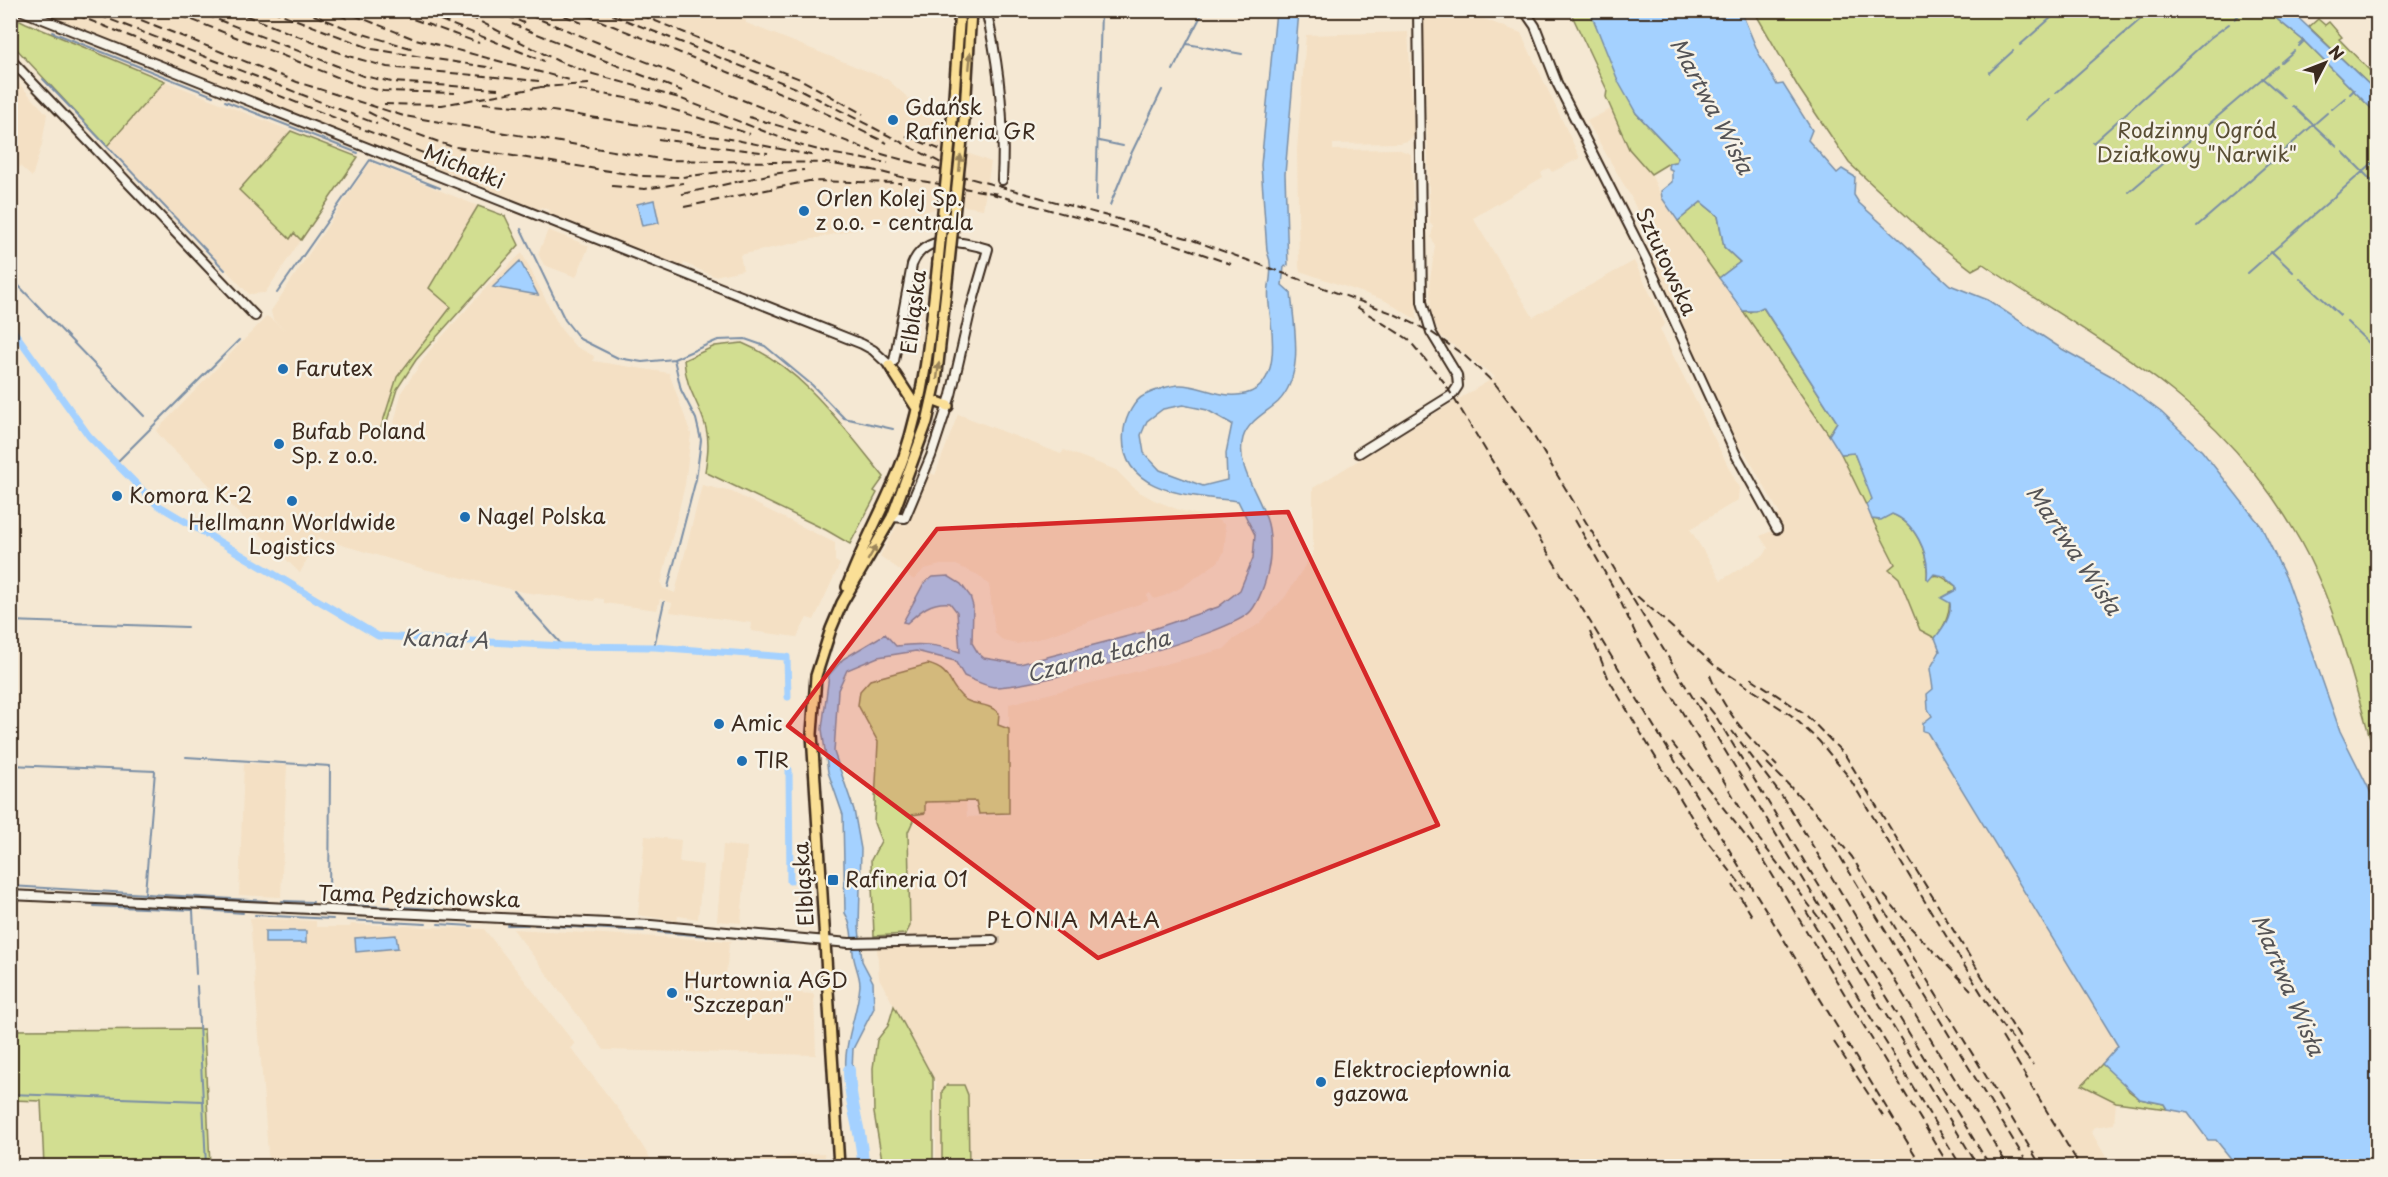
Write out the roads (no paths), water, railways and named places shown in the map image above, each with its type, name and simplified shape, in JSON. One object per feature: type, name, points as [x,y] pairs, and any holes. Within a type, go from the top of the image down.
[{"type":"main road","name":"Elbląska","points":[[839,1167],[813,709],[823,651],[859,553],[899,470],[918,410],[938,262],[953,111],[960,10]]},
{"type":"main road","name":"Elbląska","points":[[842,603],[891,517],[920,444],[932,400],[943,332],[965,111],[972,10]]},
{"type":"main road","points":[[889,365],[918,410]]},
{"type":"main road","points":[[904,389],[923,386]]},
{"type":"main road","points":[[932,400],[948,405]]},
{"type":"street","name":"Michałki","points":[[20,10],[862,344],[873,350],[889,365]]},
{"type":"street","points":[[986,10],[994,44],[1003,106],[1002,180]]},
{"type":"street","points":[[1359,453],[1452,395],[1458,386],[1457,375],[1431,332],[1422,302],[1418,10]]},
{"type":"street","name":"Sztutowska","points":[[1524,10],[1535,26],[1557,83],[1646,259],[1736,456],[1777,529]]},
{"type":"street","points":[[10,59],[255,316]]},
{"type":"street","points":[[889,365],[894,362],[912,265],[918,254],[927,245],[938,241],[988,249],[948,405],[931,456],[905,518],[891,517]]},
{"type":"street","name":"Tama Pędzichowska","points":[[10,895],[628,924],[849,943],[993,940]]},
{"type":"water","points":[[1276,11],[1299,11],[1285,174],[1288,265],[1284,267],[1282,285],[1291,293],[1296,350],[1295,365],[1286,391],[1278,402],[1253,422],[1245,432],[1241,449],[1250,482],[1265,513],[1270,541],[1270,559],[1266,580],[1251,611],[1236,621],[1170,646],[1047,679],[994,687],[964,676],[955,661],[916,651],[878,657],[847,670],[838,690],[834,752],[854,810],[861,849],[859,927],[862,961],[873,982],[874,1008],[853,1049],[851,1091],[847,1077],[846,1051],[860,985],[850,927],[845,913],[843,815],[828,772],[822,729],[829,675],[843,659],[885,634],[896,646],[928,645],[960,652],[957,612],[950,603],[931,605],[907,623],[903,622],[924,583],[933,577],[948,576],[961,584],[970,596],[973,606],[972,643],[978,653],[984,658],[1020,664],[1144,632],[1218,607],[1240,590],[1253,558],[1255,535],[1238,501],[1179,493],[1160,488],[1144,479],[1132,467],[1124,451],[1124,429],[1134,405],[1141,397],[1152,392],[1180,385],[1229,395],[1244,394],[1256,390],[1264,382],[1269,372],[1273,348],[1268,295],[1271,268],[1267,251],[1261,165]],"holes":[[[1183,405],[1207,410],[1232,424],[1226,453],[1227,480],[1203,486],[1160,470],[1144,453],[1141,435],[1147,421],[1163,409]]]},
{"type":"water","name":"Martwa Wisła","points":[[1590,11],[1741,11],[1758,52],[1777,85],[1783,84],[1812,130],[1808,140],[1837,173],[1842,169],[1855,177],[1854,195],[1859,203],[1950,285],[1988,300],[2062,349],[2113,377],[2161,412],[2202,451],[2261,526],[2288,582],[2340,731],[2372,795],[2377,814],[2377,1166],[2237,1166],[2216,1140],[2208,1140],[2188,1113],[2167,1109],[2164,1104],[2140,1099],[2102,1064],[2118,1046],[1927,732],[1923,731],[1923,723],[1932,716],[1928,709],[1927,694],[1933,689],[1930,669],[1940,651],[1935,638],[1950,613],[1950,603],[1941,598],[1956,590],[1956,586],[1944,576],[1934,574],[1929,580],[1927,578],[1926,559],[1919,540],[1914,531],[1900,518],[1892,514],[1881,520],[1872,519],[1866,505],[1872,499],[1854,453],[1841,454],[1829,435],[1837,422],[1763,307],[1755,311],[1743,311],[1719,278],[1740,262],[1724,247],[1718,216],[1701,202],[1678,221],[1662,198],[1661,191],[1672,182],[1672,170],[1668,168],[1669,163],[1676,162],[1678,157],[1636,113],[1619,83]]},
{"type":"water","points":[[2267,11],[2291,11],[2377,92],[2377,114],[2304,41]]},
{"type":"water","points":[[654,200],[659,223],[642,226],[637,204]]},
{"type":"water","points":[[520,261],[538,295],[493,287]]},
{"type":"water","points":[[265,931],[306,931],[306,943],[265,943]]},
{"type":"water","points":[[396,935],[398,948],[356,952],[355,938]]},
{"type":"waterway","points":[[1096,201],[1101,10]]},
{"type":"waterway","points":[[1173,70],[1204,10]]},
{"type":"waterway","points":[[2020,45],[2060,10]]},
{"type":"waterway","points":[[2056,93],[2151,10]]},
{"type":"waterway","points":[[2235,19],[2244,10]]},
{"type":"waterway","points":[[2093,143],[2210,38],[2229,24]]},
{"type":"waterway","points":[[52,32],[213,96]]},
{"type":"waterway","points":[[2299,46],[2304,41]]},
{"type":"waterway","points":[[1187,44],[1242,54]]},
{"type":"waterway","points":[[1989,73],[2013,51]]},
{"type":"waterway","points":[[2281,62],[2294,51]]},
{"type":"waterway","points":[[2129,192],[2277,66]]},
{"type":"waterway","points":[[2262,78],[2285,98]]},
{"type":"waterway","points":[[43,79],[225,270]]},
{"type":"waterway","points":[[1110,205],[1130,156],[1162,90]]},
{"type":"waterway","points":[[2350,94],[2354,90]]},
{"type":"waterway","points":[[2332,109],[2345,98]]},
{"type":"waterway","points":[[2025,120],[2049,99]]},
{"type":"waterway","points":[[225,101],[358,153]]},
{"type":"waterway","points":[[2293,106],[2337,147]]},
{"type":"waterway","points":[[2197,226],[2327,113]]},
{"type":"waterway","points":[[1099,141],[1123,146]]},
{"type":"waterway","points":[[2343,152],[2378,187]]},
{"type":"waterway","points":[[2248,273],[2377,159]]},
{"type":"waterway","points":[[277,293],[370,160],[440,188]]},
{"type":"waterway","points":[[521,229],[565,320],[580,339],[618,358],[642,362],[674,359]]},
{"type":"waterway","points":[[2271,251],[2293,272]]},
{"type":"waterway","points":[[2300,278],[2340,315]]},
{"type":"waterway","points":[[17,284],[144,416]]},
{"type":"waterway","points":[[2347,322],[2369,343],[2378,337]]},
{"type":"waterway","name":"Kanał A","points":[[10,326],[89,436],[156,504],[378,636],[563,646],[654,647],[787,657],[788,697]]},
{"type":"waterway","points":[[668,587],[696,479],[701,440],[696,419],[681,390],[674,359],[718,340],[745,339],[765,346],[812,385],[844,418],[893,429]]},
{"type":"waterway","points":[[115,464],[239,340]]},
{"type":"waterway","points":[[2369,343],[2378,361]]},
{"type":"waterway","points":[[514,591],[563,646]]},
{"type":"waterway","points":[[654,647],[664,602]]},
{"type":"waterway","points":[[10,621],[187,627]]},
{"type":"waterway","points":[[186,757],[330,766],[329,904],[389,907]]},
{"type":"waterway","points":[[10,765],[155,771],[145,893]]},
{"type":"waterway","name":"Kanał A","points":[[789,770],[790,881]]},
{"type":"waterway","points":[[10,886],[267,901]]},
{"type":"waterway","points":[[282,901],[313,902]]},
{"type":"waterway","points":[[94,906],[193,910],[196,974]]},
{"type":"waterway","points":[[402,907],[434,909]]},
{"type":"waterway","points":[[203,910],[243,913]]},
{"type":"waterway","points":[[255,915],[333,919]]},
{"type":"waterway","points":[[347,920],[426,924]]},
{"type":"waterway","points":[[438,924],[472,926]]},
{"type":"waterway","points":[[507,925],[528,925]]},
{"type":"waterway","points":[[535,925],[644,931]]},
{"type":"waterway","points":[[658,932],[707,936]]},
{"type":"waterway","points":[[713,936],[722,936]]},
{"type":"waterway","points":[[732,937],[742,939]]},
{"type":"waterway","points":[[750,939],[791,943]]},
{"type":"waterway","points":[[197,986],[203,1101]]},
{"type":"waterway","name":"Czarna Łacha","points":[[849,1070],[863,1166]]},
{"type":"waterway","points":[[10,1094],[203,1101],[206,1166]]},
{"type":"tunnel","points":[[993,940],[1003,940]]},
{"type":"railway","points":[[64,10],[481,176]]},
{"type":"railway","points":[[86,10],[377,124]]},
{"type":"railway","points":[[116,10],[297,82],[404,116],[667,160],[826,163],[877,171]]},
{"type":"railway","points":[[167,10],[360,86],[383,91],[455,93]]},
{"type":"railway","points":[[193,10],[363,76],[392,82],[498,89]]},
{"type":"railway","points":[[232,10],[345,55],[387,67],[539,81]]},
{"type":"railway","points":[[271,10],[372,49],[493,68]]},
{"type":"railway","points":[[301,10],[356,32],[414,49]]},
{"type":"railway","points":[[326,10],[349,19]]},
{"type":"railway","points":[[341,10],[412,38],[570,80]]},
{"type":"railway","points":[[388,10],[479,43]]},
{"type":"railway","points":[[415,10],[544,61]]},
{"type":"railway","points":[[457,10],[558,61],[593,74],[679,98],[799,145],[888,163]]},
{"type":"railway","points":[[493,10],[524,23]]},
{"type":"railway","points":[[516,10],[871,151],[1187,238],[1392,313],[1431,332],[1465,356],[1496,385],[1525,422],[1978,1166]]},
{"type":"railway","points":[[551,10],[582,23]]},
{"type":"railway","points":[[573,10],[798,100],[887,143]]},
{"type":"railway","points":[[600,10],[801,90],[945,165]]},
{"type":"railway","points":[[628,10],[800,79],[863,114]]},
{"type":"railway","points":[[512,24],[682,91]]},
{"type":"railway","points":[[540,87],[589,84]]},
{"type":"railway","points":[[384,104],[442,105],[547,86]]},
{"type":"railway","points":[[579,90],[649,102],[750,134]]},
{"type":"railway","points":[[483,103],[527,107],[736,140],[815,156]]},
{"type":"railway","points":[[368,112],[400,128],[450,146],[641,176],[682,177],[751,168]]},
{"type":"railway","points":[[749,117],[807,134]]},
{"type":"railway","points":[[906,136],[944,151]]},
{"type":"railway","points":[[658,139],[768,153]]},
{"type":"railway","points":[[869,169],[909,179],[999,194]]},
{"type":"railway","points":[[682,194],[772,174],[804,170]]},
{"type":"railway","points":[[684,207],[809,181],[901,183]]},
{"type":"railway","points":[[612,186],[645,189],[683,183]]},
{"type":"railway","points":[[992,194],[1174,244],[1231,264]]},
{"type":"railway","points":[[1357,307],[1408,339],[1444,382],[1922,1166]]},
{"type":"railway","points":[[1575,520],[1617,594],[1639,641],[1759,839],[1819,918]]},
{"type":"railway","points":[[1637,596],[1714,665],[1791,715],[1819,741],[1848,776],[1997,1019],[2033,1065]]},
{"type":"railway","points":[[1590,632],[1609,680],[1703,836],[1745,890]]},
{"type":"railway","points":[[1710,675],[1730,713],[1777,766]]},
{"type":"railway","points":[[1751,678],[1804,713],[1845,755],[2020,1038]]},
{"type":"railway","points":[[1700,697],[1715,715],[1990,1166]]},
{"type":"railway","points":[[1732,731],[1784,799],[2008,1166]]},
{"type":"railway","points":[[1672,743],[1759,853],[1949,1166]]},
{"type":"railway","points":[[1767,763],[1818,815],[1852,857],[2041,1166]]},
{"type":"railway","points":[[1833,845],[2029,1166]]},
{"type":"railway","points":[[1733,885],[1754,919]]},
{"type":"railway","points":[[1884,895],[1911,928],[1971,990]]},
{"type":"railway","points":[[1806,911],[1961,1166]]},
{"type":"railway","points":[[2002,1037],[2080,1166]]},
{"type":"railway","points":[[1834,1042],[1883,1116]]},
{"type":"place","name":"Gdańsk Rafineria GR","points":[[893,120]]},
{"type":"place","name":"Orlen Kolej Sp. z o.o. - centrala","points":[[804,211]]},
{"type":"place","name":"Farutex","points":[[283,369]]},
{"type":"place","name":"Bufab Poland Sp. z o.o.","points":[[279,444]]},
{"type":"place","name":"Komora K-2","points":[[117,496]]},
{"type":"place","name":"Hellmann Worldwide Logistics","points":[[292,501]]},
{"type":"place","name":"Nagel Polska","points":[[465,517]]},
{"type":"place","name":"Amic","points":[[719,724]]},
{"type":"place","name":"TIR","points":[[742,761]]},
{"type":"place","name":"Rafineria 01","points":[[833,880]]},
{"type":"place","name":"Hurtownia AGD \"Szczepan\"","points":[[672,993]]},
{"type":"place","name":"Elektrociepłownia gazowa","points":[[1321,1082]]},
{"type":"district","name":"PŁONIA MAŁA","points":[[1074,920]]},
{"type":"park label","name":"Rodzinny Ogród Działkowy \"Narwik\"","points":[[2197,143]]}]
